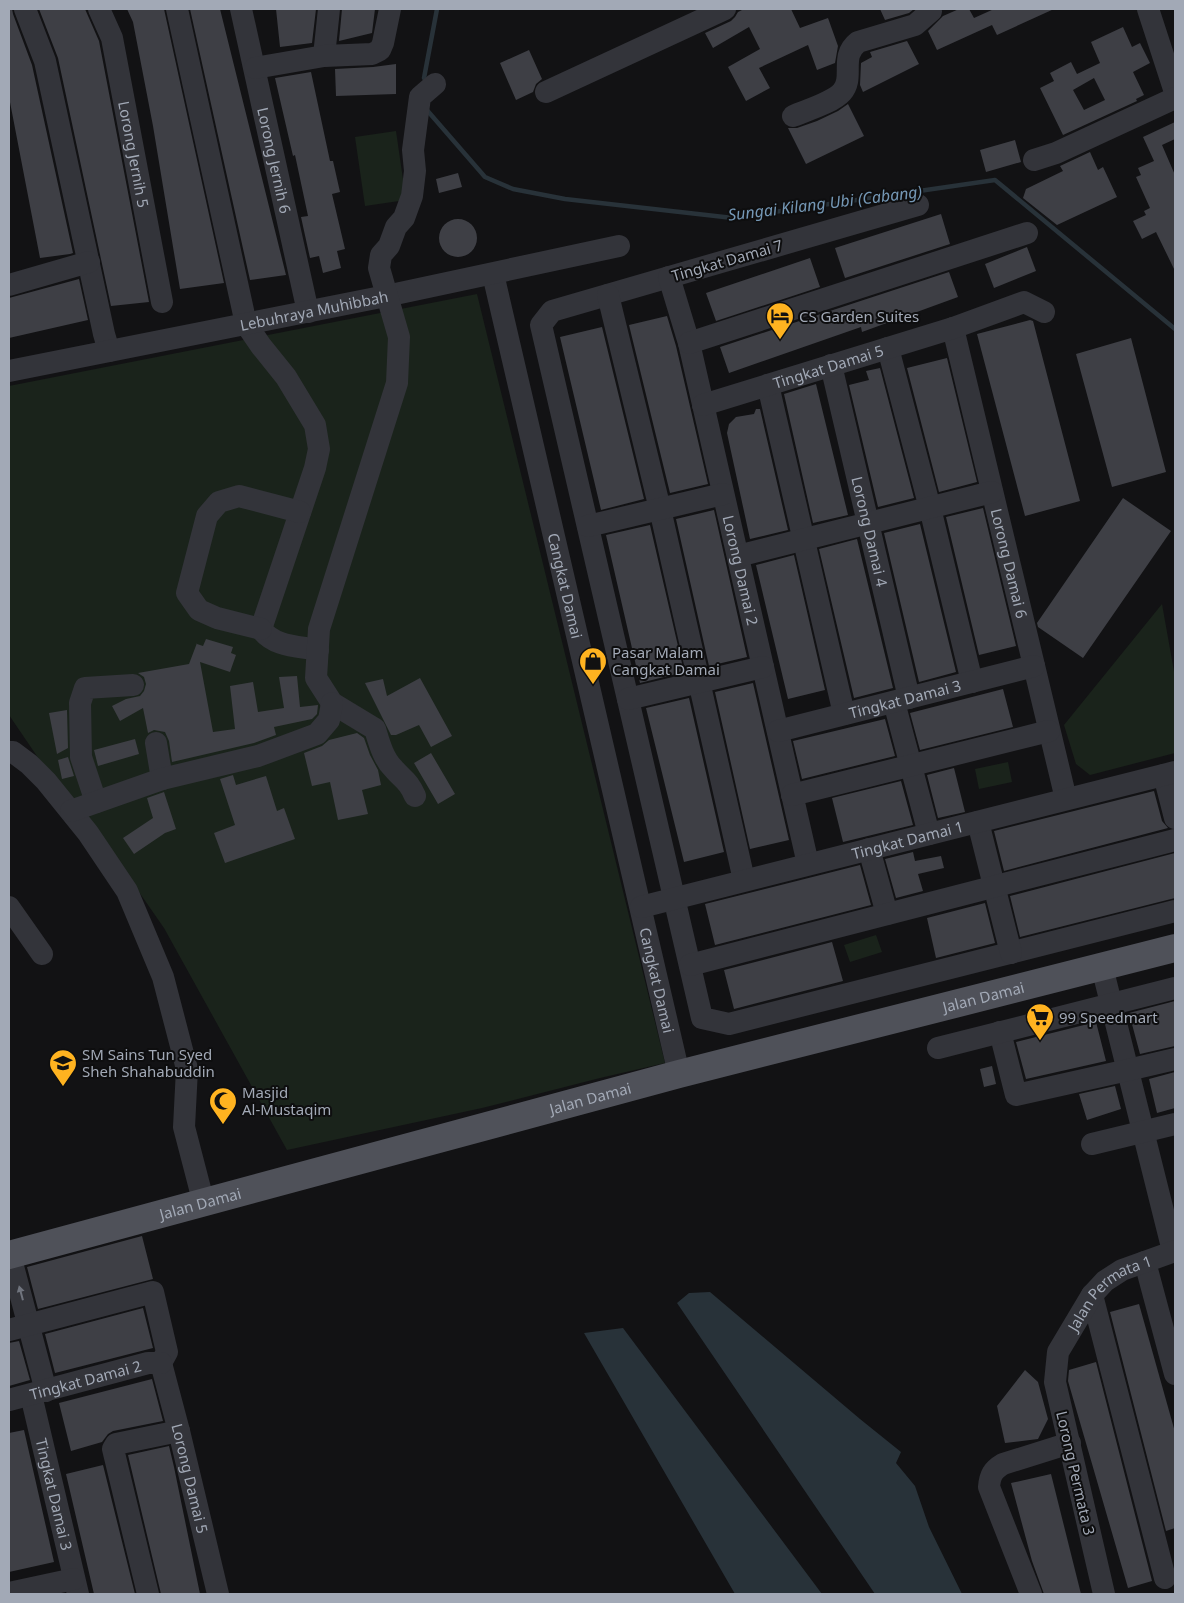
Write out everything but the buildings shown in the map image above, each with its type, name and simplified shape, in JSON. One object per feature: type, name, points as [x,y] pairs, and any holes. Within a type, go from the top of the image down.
[{"type":"main road","name":"Jalan Damai","points":[[10,1255],[679,1074],[1175,948]]},
{"type":"street","points":[[25,9],[45,61],[109,350]]},
{"type":"street","name":"Lorong Jernih 5","points":[[99,9],[112,38],[162,302]]},
{"type":"street","points":[[177,9],[246,324],[286,377],[315,425],[319,449],[315,468],[262,629]]},
{"type":"street","name":"Lorong Jernih 6","points":[[241,9],[308,312]]},
{"type":"street","points":[[324,56],[329,9]]},
{"type":"street","points":[[255,68],[324,56],[372,54],[380,50],[383,43],[390,9]]},
{"type":"street","points":[[546,92],[725,9]]},
{"type":"street","points":[[1148,9],[1172,69],[1175,92]]},
{"type":"street","points":[[793,116],[835,98],[843,91],[847,84],[848,58],[851,48],[858,42],[914,25],[933,10]]},
{"type":"street","points":[[415,796],[410,784],[392,768],[375,729],[332,703],[316,678],[319,629],[396,383],[399,337],[379,268],[381,255],[389,246],[396,227],[404,218],[412,196],[415,171],[413,150],[420,97],[435,84]]},
{"type":"street","points":[[1034,160],[1056,153],[1175,98]]},
{"type":"street","name":"Tingkat Damai 7","points":[[588,526],[541,325],[552,311],[918,205]]},
{"type":"street","points":[[689,343],[1027,233]]},
{"type":"street","name":"Lebuhraya Muhibbah","points":[[9,371],[308,312],[619,246]]},
{"type":"street","points":[[9,285],[89,262]]},
{"type":"street","name":"Cangkat Damai","points":[[493,274],[679,1074]]},
{"type":"street","name":"Lorong Damai 2","points":[[669,277],[689,343],[808,864]]},
{"type":"street","points":[[608,295],[660,509],[744,880]]},
{"type":"street","name":"Tingkat Damai 5","points":[[703,405],[953,328],[1024,302],[1044,312]]},
{"type":"street","name":"Lorong Damai 6","points":[[953,328],[1066,799]]},
{"type":"street","points":[[888,348],[930,508],[972,682]]},
{"type":"street","name":"Lorong Damai 4","points":[[832,365],[869,523],[902,700],[911,765],[929,834]]},
{"type":"street","points":[[768,385],[844,714]]},
{"type":"street","points":[[738,556],[992,492]]},
{"type":"street","points":[[723,494],[588,526],[702,1018],[729,1024],[1175,911]]},
{"type":"street","points":[[300,512],[239,496],[219,502],[208,516],[187,592],[199,610],[218,618],[262,629],[266,636],[279,643],[318,650]]},
{"type":"street","name":"Tingkat Damai 3","points":[[778,731],[1034,666]]},
{"type":"street","points":[[628,699],[763,667]]},
{"type":"street","points":[[96,802],[81,757],[80,703],[85,688],[133,685]]},
{"type":"street","points":[[71,811],[162,779],[258,756],[317,734],[329,720],[332,703]]},
{"type":"street","points":[[792,795],[1049,731]]},
{"type":"street","points":[[156,743],[162,779]]},
{"type":"street","points":[[9,752],[13,752],[29,764],[46,780],[88,833],[127,891],[163,977],[187,1069],[184,1127],[204,1204]]},
{"type":"street","points":[[1170,773],[1175,818]]},
{"type":"street","name":"Tingkat Damai 1","points":[[641,906],[1170,773]]},
{"type":"street","points":[[978,822],[1011,953]]},
{"type":"street","points":[[690,965],[1175,840]]},
{"type":"street","points":[[869,849],[887,914]]},
{"type":"street","points":[[9,907],[42,954]]},
{"type":"street","points":[[1102,967],[1144,1132],[1167,1189],[1174,1251]]},
{"type":"street","points":[[938,1048],[1175,988]]},
{"type":"street","points":[[1000,1032],[1016,1095],[1175,1059]]},
{"type":"street","points":[[1092,1144],[1175,1124]]},
{"type":"street","name":"Jalan Permata 1","points":[[1058,1352],[1092,1295],[1105,1281],[1122,1270],[1174,1251]]},
{"type":"street","name":"Tingkat Damai 3","points":[[10,1255],[19,1327],[38,1393],[76,1587]]},
{"type":"street","points":[[1145,1262],[1175,1374]]},
{"type":"street","points":[[19,1327],[153,1292],[167,1352],[161,1363]]},
{"type":"street","points":[[1092,1295],[1164,1579]]},
{"type":"street","name":"Lorong Permata 3","points":[[1058,1352],[1055,1382],[1104,1594]]},
{"type":"street","name":"Tingkat Damai 2","points":[[9,1400],[148,1363],[161,1363]]},
{"type":"street","name":"Lorong Damai 5","points":[[161,1363],[218,1594]]},
{"type":"street","points":[[148,1594],[113,1449],[116,1444],[179,1431]]},
{"type":"street","points":[[1031,1594],[989,1487],[990,1477],[995,1469],[1003,1464],[1070,1443]]},
{"type":"street","points":[[9,1593],[76,1587]]},
{"type":"shaded area","points":[[396,131],[406,200],[365,206],[355,137]]},
{"type":"shaded area","points":[[477,294],[665,1063],[482,1108],[287,1150],[164,928],[123,869],[60,790],[9,715],[9,386]]},
{"type":"shaded area","points":[[1162,604],[1175,677],[1175,753],[1090,775],[1076,764],[1064,725]]},
{"type":"shaded area","points":[[1008,762],[1012,782],[979,789],[975,769]]},
{"type":"shaded area","points":[[876,935],[882,952],[850,962],[844,945]]},
{"type":"shaded area","points":[[710,1292],[901,1452],[896,1463],[915,1486],[929,1527],[962,1594],[875,1594],[677,1303],[689,1293]]},
{"type":"shaded area","points":[[623,1328],[822,1594],[735,1594],[584,1333]]},
{"type":"waterway","name":"Sungai Kilang Ubi (Cabang)","points":[[424,78],[437,9]]},
{"type":"waterway","name":"Sungai Kilang Ubi (Cabang)","points":[[426,109],[485,177],[513,189],[565,199],[733,218],[995,180],[1175,329]]},
{"type":"place","name":"CS Garden Suites","points":[[780,340]]},
{"type":"place","name":"Pasar Malam Cangkat Damai","points":[[593,685]]},
{"type":"place","name":"99 Speedmart","points":[[1040,1041]]},
{"type":"place","name":"SM Sains Tun Syed Sheh Shahabuddin","points":[[63,1087]]},
{"type":"place","name":"Masjid Al-Mustaqim","points":[[223,1125]]}]
